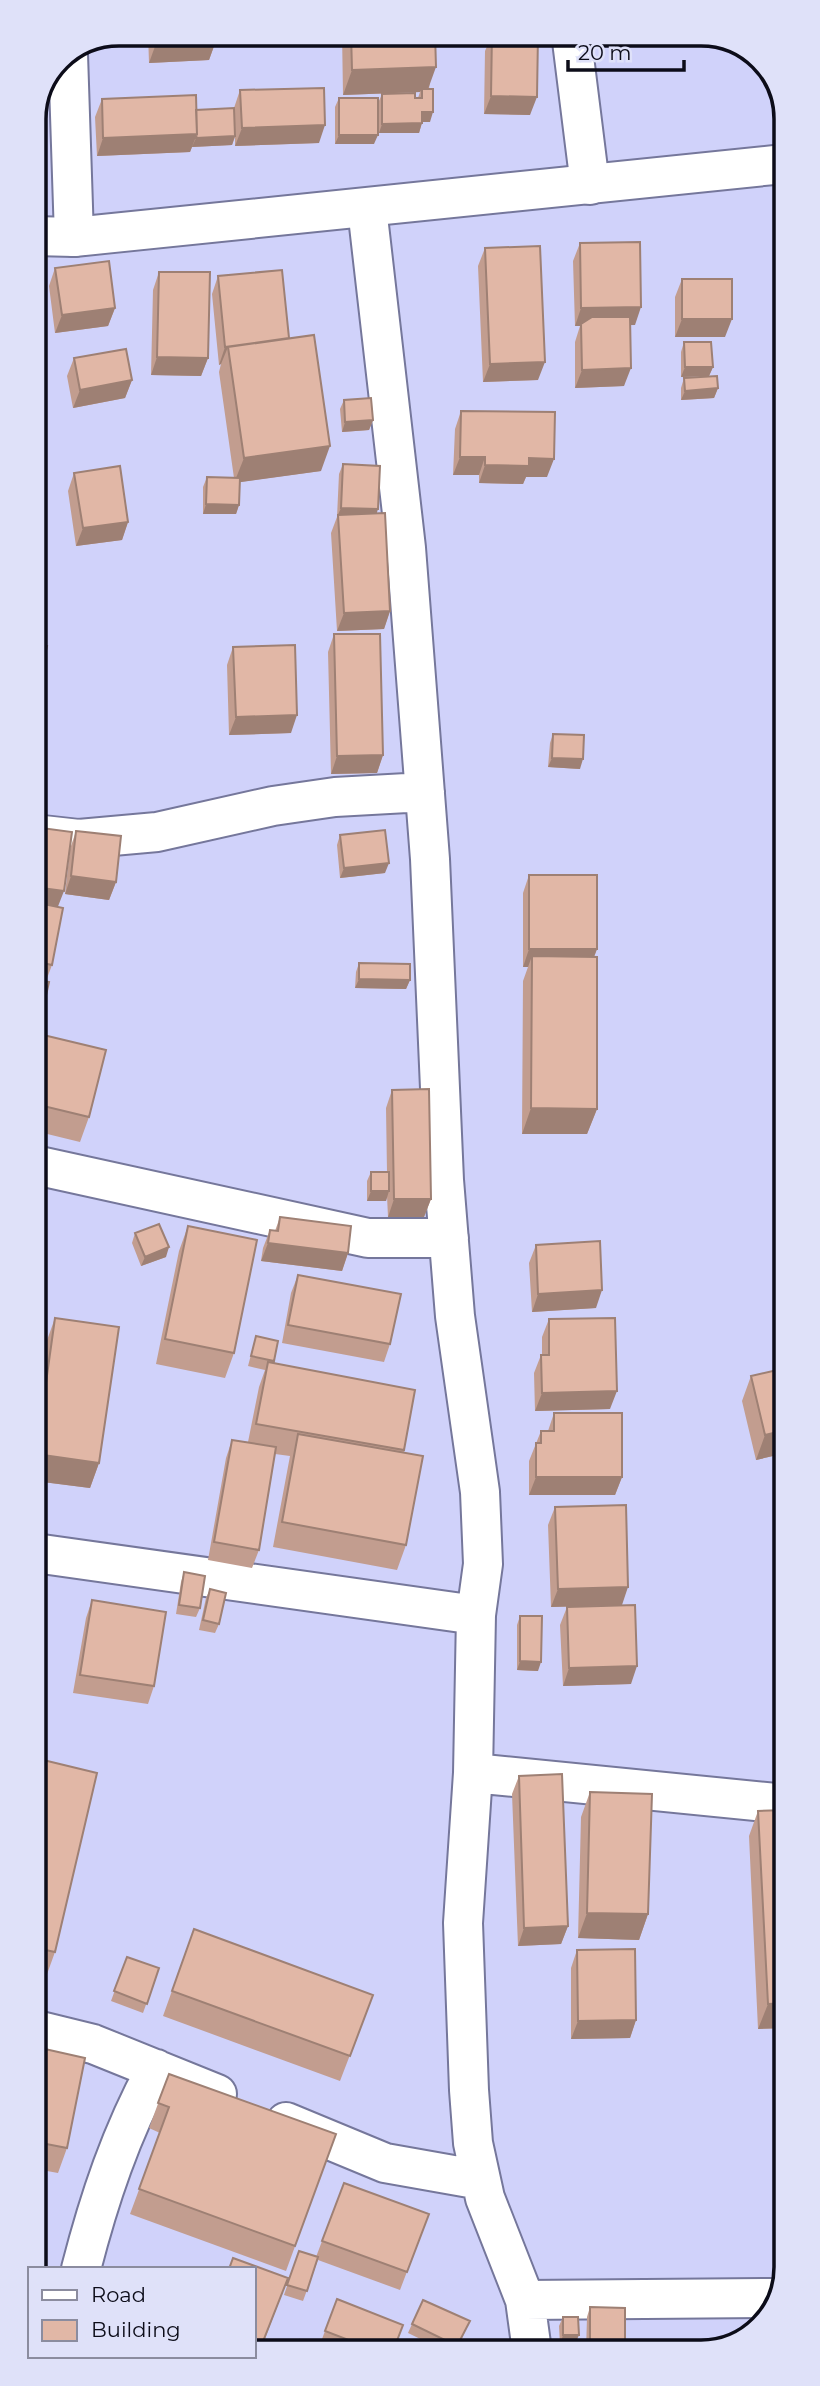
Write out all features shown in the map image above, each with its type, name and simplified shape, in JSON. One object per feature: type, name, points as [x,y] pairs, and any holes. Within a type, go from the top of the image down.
[{"type":"street","points":[[573,46],[590,185]]},
{"type":"street","points":[[68,66],[74,237]]},
{"type":"street","points":[[46,236],[74,237],[774,165]]},
{"type":"street","points":[[367,208],[404,535],[425,792],[449,1238],[460,1355],[480,1492],[483,1564],[476,1615],[473,1773],[463,1923],[473,2143],[485,2198],[525,2300],[530,2340]]},
{"type":"street","points":[[46,835],[79,839],[157,832],[273,806],[335,797],[425,792]]},
{"type":"street","points":[[46,1166],[368,1238],[449,1238]]},
{"type":"street","points":[[46,1555],[476,1615]]},
{"type":"street","points":[[473,1773],[774,1803]]},
{"type":"street","points":[[46,2032],[93,2044],[385,2163],[481,2180]]},
{"type":"street","points":[[82,2267],[98,2203],[128,2121],[156,2069]]},
{"type":"street","points":[[525,2300],[768,2298]]},
{"type":"building","points":[[351,46],[435,46],[436,67],[352,70]]},
{"type":"building","points":[[492,46],[538,46],[537,97],[491,96]]},
{"type":"building","points":[[324,88],[325,125],[242,128],[240,90]]},
{"type":"building","points":[[422,89],[433,89],[433,112],[422,112],[422,123],[382,124],[382,94],[415,93],[415,98],[422,98]]},
{"type":"building","points":[[196,95],[197,134],[103,138],[102,99]]},
{"type":"building","points":[[339,98],[378,98],[378,135],[339,135]]},
{"type":"building","points":[[234,108],[235,136],[196,138],[196,110]]},
{"type":"building","points":[[640,242],[641,307],[581,308],[580,243]]},
{"type":"building","points":[[540,246],[545,362],[490,364],[485,248]]},
{"type":"building","points":[[109,261],[115,308],[62,315],[55,268]]},
{"type":"building","points":[[282,270],[289,338],[225,347],[218,276]]},
{"type":"building","points":[[159,272],[210,272],[208,358],[157,357]]},
{"type":"building","points":[[682,279],[732,279],[732,319],[682,319]]},
{"type":"building","points":[[592,317],[630,317],[631,368],[582,370],[581,324]]},
{"type":"building","points":[[314,335],[330,446],[244,458],[228,347]]},
{"type":"building","points":[[684,342],[711,342],[713,367],[685,367]]},
{"type":"building","points":[[126,349],[132,380],[80,390],[74,358]]},
{"type":"building","points":[[717,376],[718,388],[685,391],[684,378]]},
{"type":"building","points":[[371,398],[373,420],[345,422],[344,400]]},
{"type":"building","points":[[461,411],[555,412],[554,459],[529,458],[529,466],[485,465],[485,457],[460,457]]},
{"type":"building","points":[[343,464],[380,466],[378,509],[341,508]]},
{"type":"building","points":[[120,466],[128,522],[83,528],[74,473]]},
{"type":"building","points":[[207,477],[240,478],[239,505],[206,504]]},
{"type":"building","points":[[385,513],[390,611],[344,613],[338,515]]},
{"type":"building","points":[[334,634],[380,634],[383,755],[337,756]]},
{"type":"building","points":[[295,645],[297,715],[236,717],[233,647]]},
{"type":"building","points":[[553,734],[584,735],[583,759],[552,758]]},
{"type":"building","points":[[46,829],[72,832],[64,891],[46,889]]},
{"type":"building","points":[[385,830],[389,863],[344,868],[340,835]]},
{"type":"building","points":[[76,831],[121,836],[116,882],[71,876]]},
{"type":"building","points":[[529,875],[597,875],[597,949],[529,949]]},
{"type":"building","points":[[46,904],[63,908],[52,965],[46,964]]},
{"type":"building","points":[[532,956],[597,957],[597,1109],[531,1108]]},
{"type":"building","points":[[359,963],[410,964],[410,980],[359,979]]},
{"type":"building","points":[[46,1036],[106,1050],[89,1117],[46,1107]]},
{"type":"building","points":[[429,1089],[431,1199],[394,1199],[392,1090]]},
{"type":"building","points":[[371,1172],[389,1172],[389,1191],[371,1191]]},
{"type":"building","points":[[280,1217],[351,1226],[348,1253],[268,1243],[270,1230],[278,1231]]},
{"type":"building","points":[[159,1224],[169,1247],[145,1257],[135,1233]]},
{"type":"building","points":[[188,1226],[257,1240],[234,1353],[165,1339]]},
{"type":"building","points":[[600,1241],[602,1290],[538,1294],[536,1245]]},
{"type":"building","points":[[298,1275],[401,1294],[390,1344],[288,1325]]},
{"type":"building","points":[[55,1318],[119,1327],[99,1463],[46,1455],[46,1382]]},
{"type":"building","points":[[615,1318],[617,1391],[542,1393],[541,1355],[549,1355],[549,1319]]},
{"type":"building","points":[[256,1336],[278,1341],[274,1361],[251,1356]]},
{"type":"building","points":[[268,1362],[415,1390],[404,1450],[256,1424]]},
{"type":"building","points":[[774,1371],[774,1433],[765,1435],[751,1376]]},
{"type":"building","points":[[554,1413],[622,1413],[622,1477],[536,1477],[536,1443],[541,1443],[541,1431],[554,1431]]},
{"type":"building","points":[[298,1434],[423,1456],[406,1545],[282,1522]]},
{"type":"building","points":[[232,1440],[276,1447],[259,1550],[214,1542]]},
{"type":"building","points":[[626,1505],[628,1587],[558,1589],[555,1507]]},
{"type":"building","points":[[184,1572],[205,1576],[200,1608],[179,1605]]},
{"type":"building","points":[[210,1589],[226,1593],[219,1624],[203,1620]]},
{"type":"building","points":[[92,1600],[166,1612],[154,1686],[80,1675]]},
{"type":"building","points":[[635,1605],[637,1666],[569,1668],[567,1607]]},
{"type":"building","points":[[520,1616],[542,1616],[541,1662],[520,1661]]},
{"type":"building","points":[[46,1761],[97,1773],[55,1952],[46,1950]]},
{"type":"building","points":[[562,1774],[568,1926],[524,1928],[519,1776]]},
{"type":"building","points":[[590,1792],[652,1794],[648,1914],[587,1913]]},
{"type":"building","points":[[774,1810],[774,2004],[768,2004],[758,1811]]},
{"type":"building","points":[[194,1929],[373,1995],[350,2056],[172,1991]]},
{"type":"building","points":[[635,1949],[636,2020],[578,2021],[577,1950]]},
{"type":"building","points":[[127,1957],[159,1968],[147,2004],[114,1991]]},
{"type":"building","points":[[46,2049],[85,2058],[67,2148],[46,2144]]},
{"type":"building","points":[[169,2074],[336,2134],[295,2246],[139,2189],[169,2107],[158,2103]]},
{"type":"building","points":[[344,2183],[429,2214],[407,2272],[322,2241]]},
{"type":"building","points":[[299,2251],[318,2257],[307,2291],[287,2285]]},
{"type":"building","points":[[233,2258],[288,2278],[264,2340],[256,2340],[256,2267],[230,2267]]},
{"type":"building","points":[[337,2299],[403,2325],[397,2340],[348,2340],[325,2331]]},
{"type":"building","points":[[423,2300],[470,2321],[460,2340],[445,2340],[412,2324]]},
{"type":"building","points":[[590,2307],[625,2308],[625,2340],[590,2340]]},
{"type":"building","points":[[563,2317],[578,2317],[579,2335],[563,2335]]}]
